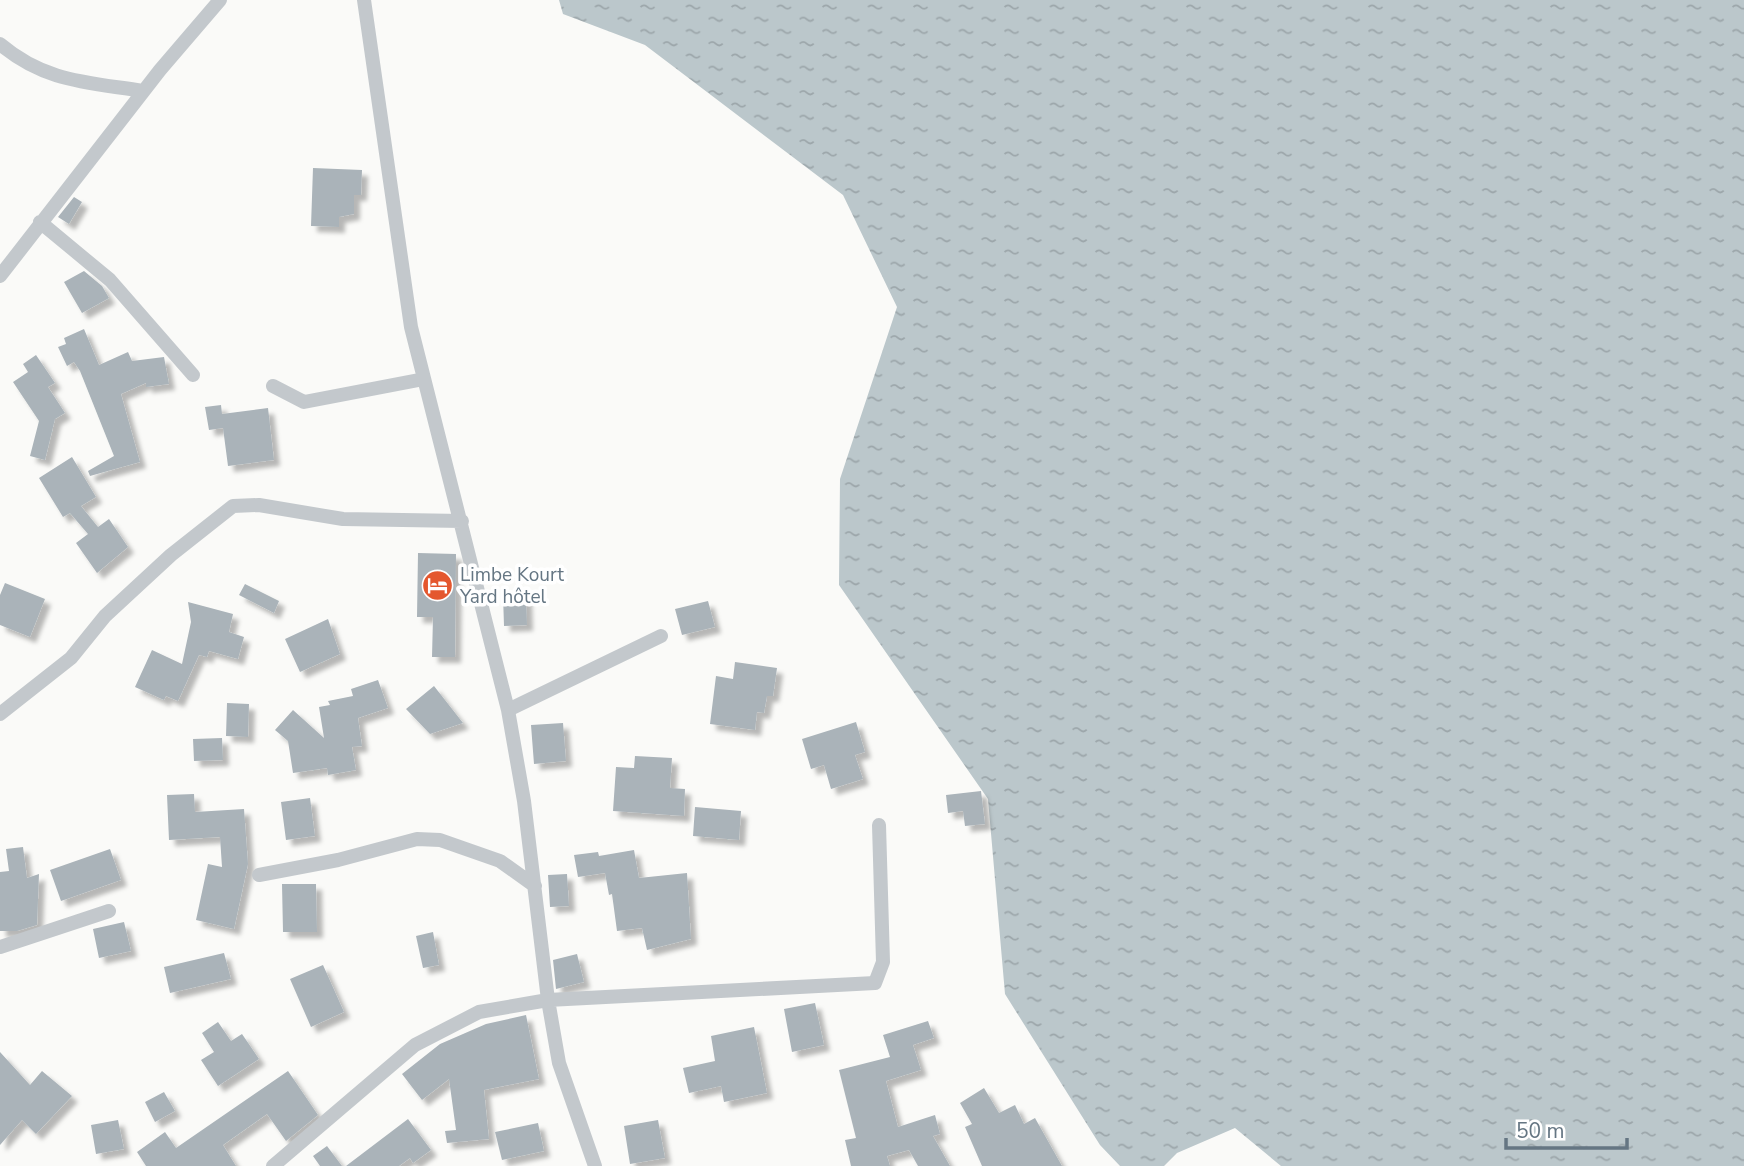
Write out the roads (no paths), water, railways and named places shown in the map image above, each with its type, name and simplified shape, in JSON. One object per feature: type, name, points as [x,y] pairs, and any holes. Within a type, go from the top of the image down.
[{"type":"street","points":[[0,275],[143,91],[220,0]]},
{"type":"street","points":[[363,0],[398,250],[424,379],[508,710],[559,1063],[595,1166]]},
{"type":"street","points":[[0,44],[40,72],[143,91]]},
{"type":"street","points":[[40,222],[110,280],[193,375]]},
{"type":"street","points":[[273,386],[304,402],[424,379]]},
{"type":"street","points":[[0,714],[71,658],[105,616],[171,555],[233,506],[259,505],[343,519],[462,521]]},
{"type":"street","points":[[508,710],[661,636]]},
{"type":"street","points":[[273,1166],[415,1045],[479,1012],[548,1000],[875,983],[883,962],[879,825]]},
{"type":"street","points":[[259,875],[338,860],[417,839],[440,839],[500,861],[535,886]]},
{"type":"street","points":[[0,947],[109,911]]},
{"type":"water","points":[[559,0],[1744,0],[1744,1166],[1281,1166],[1235,1128],[1177,1153],[1164,1166],[1120,1166],[1100,1145],[1005,994],[988,799],[839,585],[840,479],[897,307],[843,195],[645,45],[563,14]]},
{"type":"place","name":"Limbe Kourt Yard hôtel","points":[[437,585]]}]
